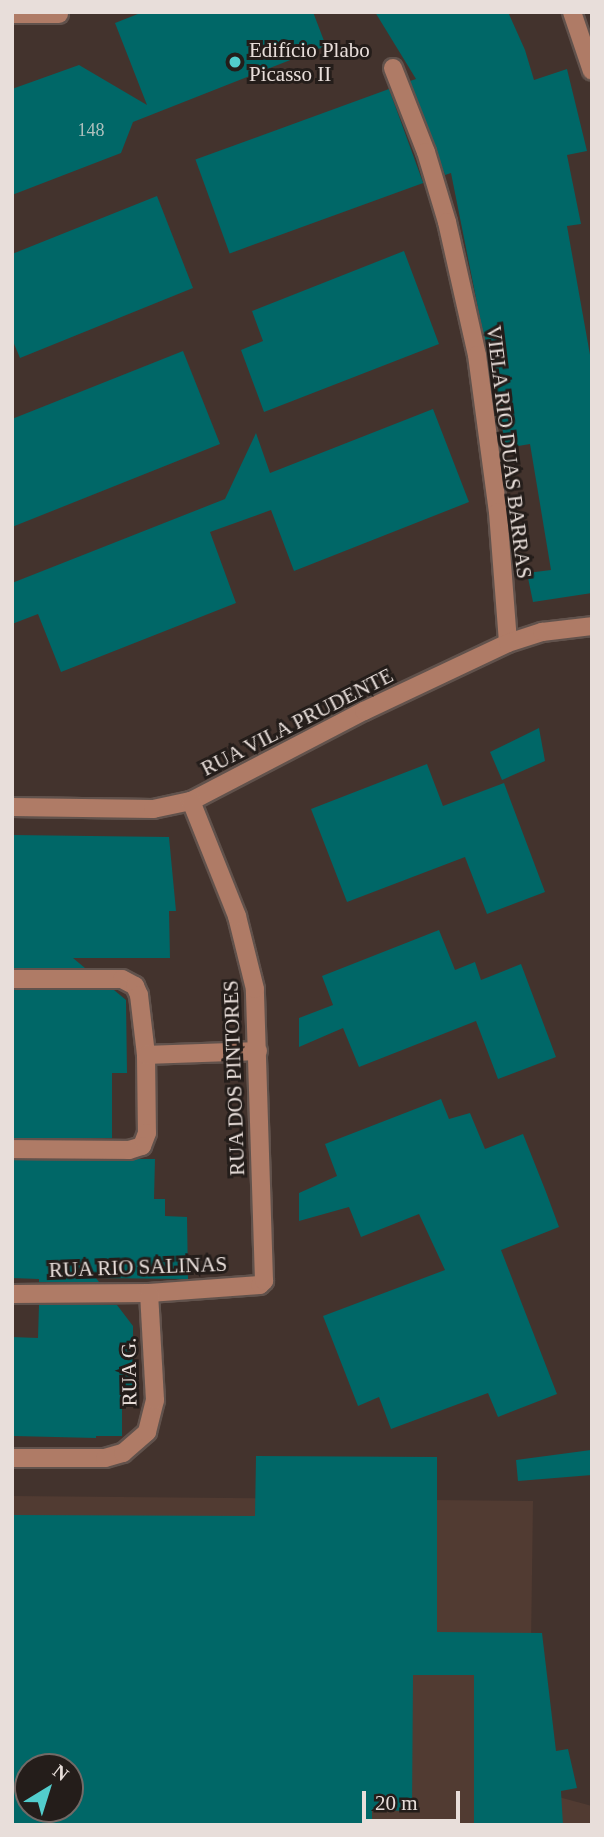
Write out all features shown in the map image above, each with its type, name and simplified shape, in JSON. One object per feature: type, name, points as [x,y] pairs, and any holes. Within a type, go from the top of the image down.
[{"type":"street","points":[[572,12],[592,71]]},
{"type":"street","points":[[12,14],[59,14]]},
{"type":"street","name":"VIELA RIO DUAS BARRAS","points":[[393,68],[426,152],[447,222],[477,355],[498,512],[508,643]]},
{"type":"street","name":"RUA VILA PRUDENTE","points":[[12,807],[153,809],[191,801],[364,711],[508,643],[542,632],[592,626]]},
{"type":"street","name":"RUA DOS PINTORES","points":[[191,801],[237,916],[255,989],[264,1281]]},
{"type":"street","points":[[12,979],[130,982],[139,995],[146,1055],[147,1133],[142,1146],[129,1150],[12,1149]]},
{"type":"street","points":[[146,1055],[258,1051]]},
{"type":"street","name":"RUA RIO SALINAS","points":[[12,1294],[149,1293],[260,1285],[264,1281]]},
{"type":"street","name":"RUA G.","points":[[12,1458],[106,1458],[123,1453],[142,1438],[153,1418],[155,1399],[149,1293]]},
{"type":"shaded area","points":[[12,1496],[533,1501],[529,1789],[592,1806],[592,1825],[12,1825]]},
{"type":"building","points":[[143,12],[313,12],[326,46],[133,122],[121,153],[12,195],[12,89],[79,65],[147,105],[115,23]]},
{"type":"building","points":[[375,12],[508,12],[525,50],[534,80],[567,69],[587,151],[567,155],[581,224],[567,226],[592,366],[592,593],[533,602],[527,573],[551,570],[530,444],[506,448],[451,173],[445,175],[410,81],[416,79]]},
{"type":"building","points":[[389,89],[423,183],[230,253],[195,159]]},
{"type":"building","points":[[157,196],[193,288],[20,358],[12,339],[12,254]]},
{"type":"building","points":[[404,251],[439,344],[264,412],[241,350],[263,341],[252,311]]},
{"type":"building","points":[[183,351],[220,444],[12,527],[12,419]]},
{"type":"building","points":[[433,409],[469,502],[294,571],[271,510],[210,532],[236,603],[61,672],[38,614],[12,624],[12,583],[225,499],[256,433],[270,473]]},
{"type":"building","points":[[539,728],[545,761],[502,780],[490,752]]},
{"type":"building","points":[[427,764],[443,806],[504,783],[545,892],[487,914],[465,857],[347,902],[311,809]]},
{"type":"building","points":[[12,835],[169,837],[176,911],[169,911],[170,958],[73,958],[85,968],[12,968]]},
{"type":"building","points":[[439,930],[455,970],[475,962],[481,980],[521,964],[556,1057],[498,1079],[476,1021],[359,1067],[343,1028],[299,1047],[299,1018],[333,1005],[322,976]]},
{"type":"building","points":[[12,990],[114,990],[126,1000],[127,1073],[112,1073],[112,1138],[12,1138]]},
{"type":"building","points":[[441,1099],[449,1119],[470,1113],[485,1149],[523,1134],[546,1192],[559,1227],[501,1250],[557,1394],[498,1417],[488,1393],[391,1429],[379,1397],[358,1406],[323,1316],[445,1270],[419,1214],[361,1237],[349,1207],[299,1221],[299,1193],[337,1176],[325,1144]]},
{"type":"building","points":[[155,1159],[154,1199],[165,1199],[165,1216],[187,1217],[188,1279],[96,1278],[99,1282],[39,1282],[39,1279],[12,1278],[12,1160]]},
{"type":"building","points":[[39,1305],[117,1305],[133,1326],[133,1402],[122,1402],[122,1436],[14,1436],[12,1337],[38,1338]]},
{"type":"building","points":[[591,1450],[592,1475],[518,1481],[516,1460]]},
{"type":"building","points":[[256,1456],[437,1457],[437,1632],[542,1633],[556,1751],[568,1749],[577,1788],[561,1791],[563,1825],[474,1825],[474,1675],[413,1675],[412,1811],[372,1810],[372,1825],[12,1825],[12,1515],[255,1516]]},
{"type":"place","name":"Edifício Plabo Picasso II","points":[[235,62]]}]
